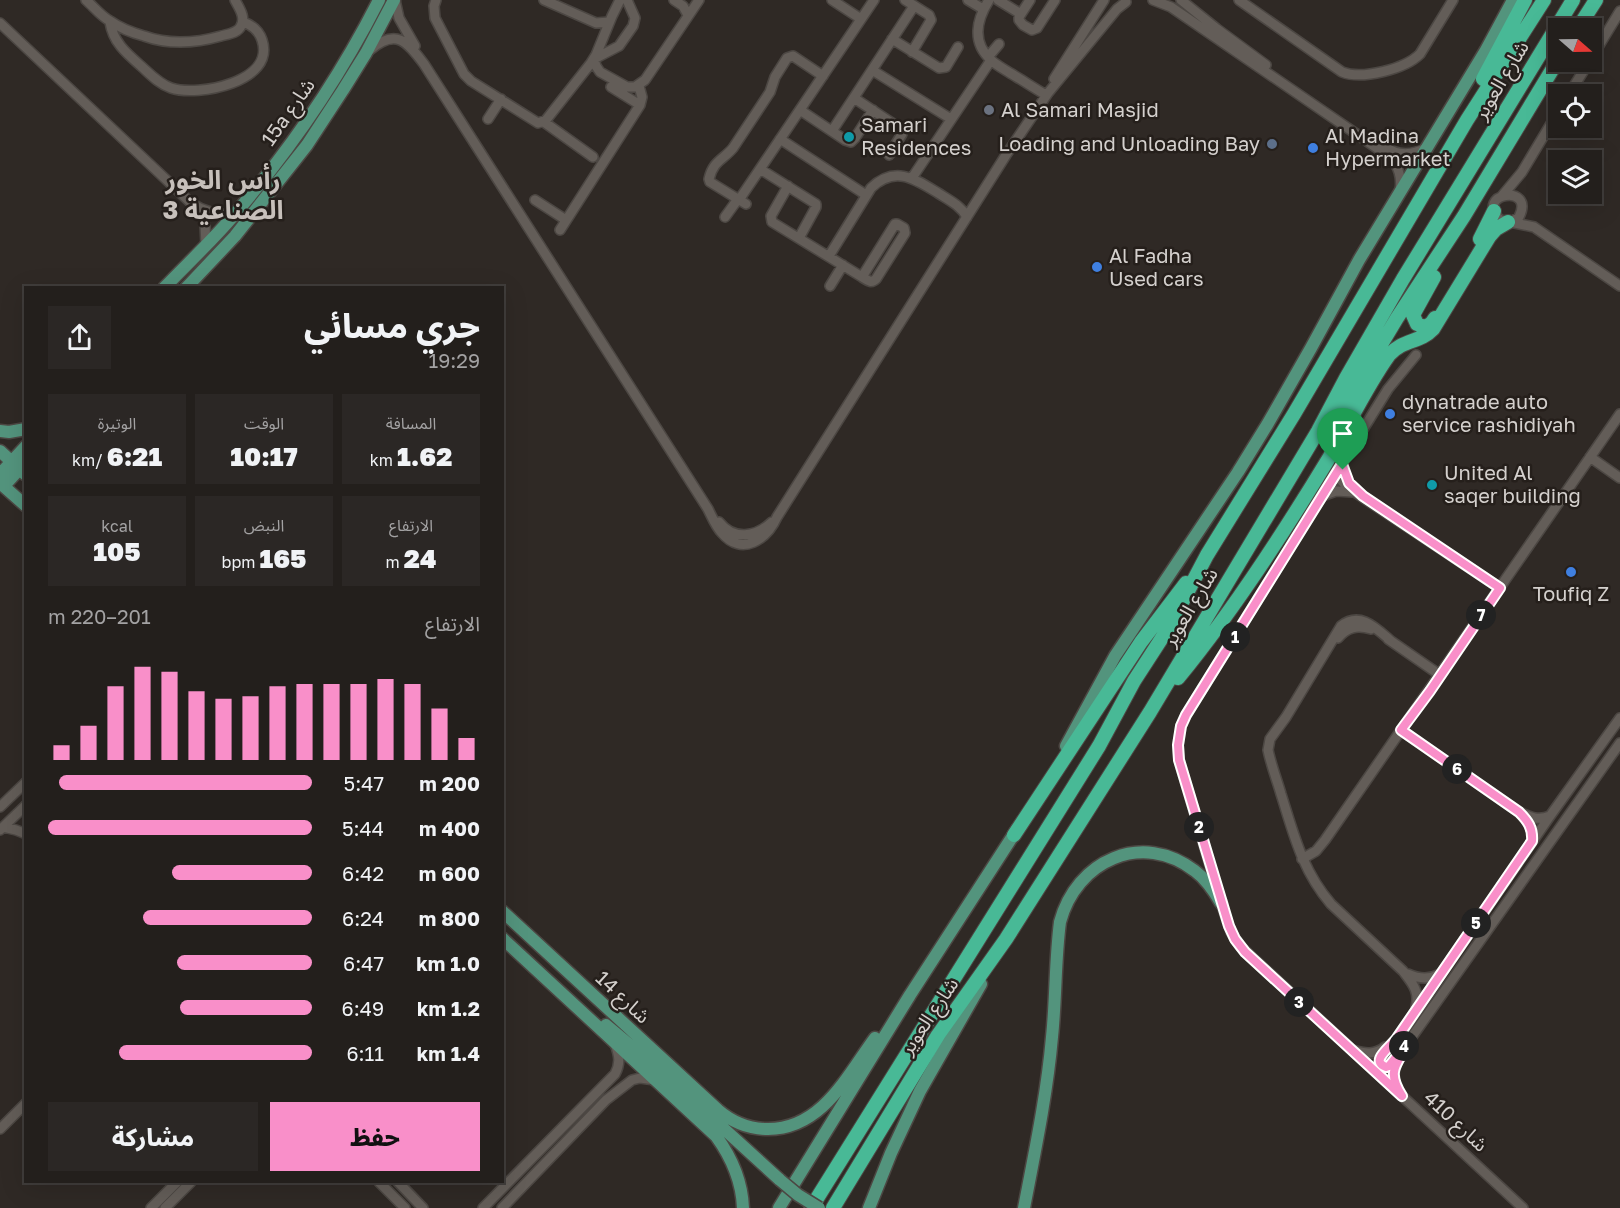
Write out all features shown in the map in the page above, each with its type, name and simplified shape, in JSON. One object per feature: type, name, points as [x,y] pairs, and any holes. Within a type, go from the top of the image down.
[{"type":"highway","points":[[1467,120],[1471,100],[1525,0]]},
{"type":"highway","points":[[1467,120],[1544,0]]},
{"type":"highway","name":"شارع العوير","points":[[833,1208],[938,1035],[1006,939],[1150,712],[1318,431],[1403,279],[1573,0]]},
{"type":"highway","points":[[1584,18],[1596,0]]},
{"type":"highway","points":[[1318,431],[1352,392],[1450,238],[1551,72]]},
{"type":"highway","name":"شارع العوير","points":[[811,1208],[1099,746],[1134,681],[1169,627],[1207,555],[1299,405],[1467,120]]},
{"type":"highway","points":[[1450,238],[1442,262],[1414,312],[1415,321],[1420,326],[1432,323],[1446,301],[1462,263],[1485,231],[1494,211]]},
{"type":"highway","points":[[1150,712],[1202,649],[1273,546],[1322,469],[1389,355],[1401,345],[1420,338],[1433,329],[1489,237],[1496,229],[1509,222]]},
{"type":"highway","points":[[1014,835],[1141,642],[1207,555]]},
{"type":"main road","points":[[366,53],[369,38],[388,0]]},
{"type":"main road","name":"15a شارع","points":[[188,286],[235,236],[307,145],[366,53],[395,0]]},
{"type":"main road","points":[[779,1208],[910,995],[1014,835],[1059,759],[1115,656],[1267,425],[1350,275],[1486,50],[1513,0]]},
{"type":"main road","name":"15a شارع","points":[[166,286],[234,215],[278,160],[341,68],[377,2]]},
{"type":"main road","points":[[235,236],[230,233],[230,228],[272,173],[278,160]]},
{"type":"main road","points":[[0,431],[24,429]]},
{"type":"main road","points":[[10,472],[24,449]]},
{"type":"main road","points":[[0,451],[24,502]]},
{"type":"main road","points":[[1024,1208],[1048,1073],[1059,931],[1062,914],[1074,891],[1089,873],[1104,862],[1120,855],[1146,852],[1172,857],[1195,870],[1210,886],[1221,903]]},
{"type":"main road","name":"شارع 14","points":[[504,913],[718,1110],[738,1124],[762,1129],[786,1127],[810,1118],[829,1101],[883,1025],[910,995]]},
{"type":"main road","points":[[869,1208],[891,1153],[921,1091],[1006,939]]},
{"type":"main road","points":[[504,940],[716,1136],[730,1157],[739,1180],[743,1208]]},
{"type":"main road","points":[[546,978],[572,995],[655,1066],[780,1180],[819,1208]]},
{"type":"street","points":[[86,0],[110,22],[146,37],[181,42],[205,40],[239,29],[243,22],[242,14],[235,0]]},
{"type":"street","points":[[395,0],[399,18],[424,64]]},
{"type":"street","points":[[436,0],[435,18],[467,78],[535,122],[544,122],[593,157]]},
{"type":"street","points":[[544,0],[560,4],[596,23],[609,22]]},
{"type":"street","points":[[544,122],[594,59],[620,0]]},
{"type":"street","points":[[594,59],[620,46],[633,26],[635,18],[627,0]]},
{"type":"street","points":[[674,0],[683,6],[688,15]]},
{"type":"street","points":[[594,59],[600,72],[627,87],[639,86],[699,0]]},
{"type":"street","points":[[832,0],[861,19]]},
{"type":"street","points":[[725,217],[741,201],[760,169],[874,0]]},
{"type":"street","points":[[905,0],[929,15],[932,20],[912,52]]},
{"type":"street","points":[[968,0],[983,9]]},
{"type":"street","points":[[989,0],[983,9],[978,25],[982,48],[990,59],[1047,94]]},
{"type":"street","points":[[998,0],[1021,14]]},
{"type":"street","points":[[1030,0],[1019,17],[1020,23],[1029,29],[1034,29],[1054,0]]},
{"type":"street","points":[[1047,94],[1052,82],[1104,0]]},
{"type":"street","points":[[366,53],[379,42],[390,38],[402,40],[411,46],[723,535],[729,540],[744,544],[753,543],[766,535],[773,527],[777,517],[1047,94],[1111,15],[1127,0]]},
{"type":"street","points":[[1153,0],[1171,8],[1390,157],[1400,173],[1400,191]]},
{"type":"street","points":[[1181,0],[1255,57],[1390,151],[1408,154],[1426,148]]},
{"type":"street","points":[[1239,0],[1342,72],[1361,76],[1400,67],[1414,60],[1454,0]]},
{"type":"street","points":[[832,131],[914,6]]},
{"type":"street","points":[[1602,41],[1620,11]]},
{"type":"street","points":[[110,22],[119,45],[151,75],[171,88],[192,92],[237,81],[250,74],[260,64],[264,52],[262,39],[252,27],[243,22]]},
{"type":"street","points":[[0,23],[189,201],[201,210],[234,215]]},
{"type":"street","points":[[892,39],[935,67],[942,68],[948,64],[958,47]]},
{"type":"street","points":[[912,178],[999,44]]},
{"type":"street","points":[[741,201],[711,182],[709,175],[720,159],[733,148],[770,92],[775,77],[787,58],[793,56],[823,76]]},
{"type":"street","points":[[872,70],[951,119]]},
{"type":"street","points":[[560,230],[640,105],[642,97],[639,86]]},
{"type":"street","points":[[611,87],[640,105]]},
{"type":"street","points":[[854,98],[902,130],[902,134],[889,155]]},
{"type":"street","points":[[488,119],[501,99]]},
{"type":"street","points":[[800,110],[848,141],[853,140],[873,110]]},
{"type":"street","points":[[1548,129],[1516,181],[1496,201],[1494,211],[1500,220],[1534,227],[1620,286]]},
{"type":"street","points":[[780,139],[866,195]]},
{"type":"street","points":[[1509,222],[1519,217],[1522,206],[1520,184],[1527,164]]},
{"type":"street","points":[[760,169],[813,201],[816,206],[799,238]]},
{"type":"street","points":[[829,256],[866,195],[883,179],[897,175],[912,178],[958,205],[973,208]]},
{"type":"street","points":[[788,186],[770,218],[774,223],[869,282],[875,281],[905,233],[904,228],[897,224],[894,225],[862,277]]},
{"type":"street","points":[[1502,196],[1506,194],[1516,196],[1534,227]]},
{"type":"street","points":[[535,200],[566,220]]},
{"type":"street","points":[[958,205],[967,217]]},
{"type":"street","points":[[201,210],[206,231],[206,246]]},
{"type":"street","points":[[830,286],[843,265]]},
{"type":"street","name":"شارع 410","points":[[1416,355],[1388,389],[1199,695],[1181,726],[1178,745],[1179,760],[1221,903],[1231,932],[1245,952],[1523,1208]]},
{"type":"street","points":[[1302,859],[1321,846],[1620,414]]},
{"type":"street","points":[[1590,457],[1620,478]]},
{"type":"street","points":[[1342,464],[1349,483],[1363,496]]},
{"type":"street","points":[[1336,474],[1343,484],[1500,588]]},
{"type":"street","points":[[1322,496],[1341,490],[1363,496]]},
{"type":"street","points":[[1415,1010],[1418,999],[1416,988],[1403,971],[1331,904],[1314,883],[1302,859],[1268,746],[1270,739],[1326,651],[1349,628],[1370,628],[1440,675]]},
{"type":"street","points":[[1620,718],[1532,841],[1392,1045],[1380,1057],[1381,1065],[1389,1066],[1409,1041],[1620,743]]},
{"type":"street","points":[[1401,730],[1519,812],[1536,819],[1550,816]]},
{"type":"street","points":[[0,807],[24,784]]},
{"type":"street","points":[[1,829],[24,807]]},
{"type":"street","points":[[1519,812],[1531,827],[1532,841]]},
{"type":"street","points":[[1,829],[24,833]]},
{"type":"street","points":[[1403,971],[1422,979],[1440,974]]},
{"type":"street","points":[[1352,1050],[1377,1052],[1404,1028]]},
{"type":"street","points":[[1402,1096],[1395,1086],[1394,1073],[1396,1064],[1409,1041]]},
{"type":"street","points":[[483,1208],[615,1074],[619,1059],[615,1044]]},
{"type":"street","points":[[501,1208],[606,1100],[628,1082],[640,1078],[655,1080]]},
{"type":"street","points":[[588,1119],[592,1111],[612,1090],[613,1084],[608,1082]]},
{"type":"street","points":[[0,1129],[24,1105]]},
{"type":"street","points":[[151,1208],[176,1183]]},
{"type":"street","points":[[165,1208],[190,1183]]},
{"type":"street","points":[[380,1183],[405,1208]]},
{"type":"street","points":[[399,1183],[423,1208]]},
{"type":"place","name":"Al Samari Masjid","points":[[989,110]]},
{"type":"place","name":"Samari Residences","points":[[849,137]]},
{"type":"place","name":"Loading and Unloading Bay","points":[[1272,144]]},
{"type":"place","name":"Al Madina Hypermarket","points":[[1313,148]]},
{"type":"place","name":"Al Fadha Used cars","points":[[1097,267]]},
{"type":"place","name":"dynatrade auto service rashidiyah","points":[[1390,414]]},
{"type":"place","name":"United Al saqer building","points":[[1432,485]]},
{"type":"place","name":"Toufiq Z","points":[[1571,572]]},
{"type":"district","name":"رأس الخور الصناعية 3","points":[[223,194]]},
{"type":"route","points":[[1342,464],[1343,470],[1349,483],[1363,496],[1500,588],[1401,730],[1519,812],[1531,827],[1533,834],[1532,841],[1461,945],[1397,1038],[1379,1059],[1383,1067],[1389,1066],[1409,1041],[1396,1064],[1394,1073],[1395,1086],[1402,1096],[1245,952],[1235,939],[1221,903],[1178,753],[1181,726],[1186,715],[1342,464]]}]
